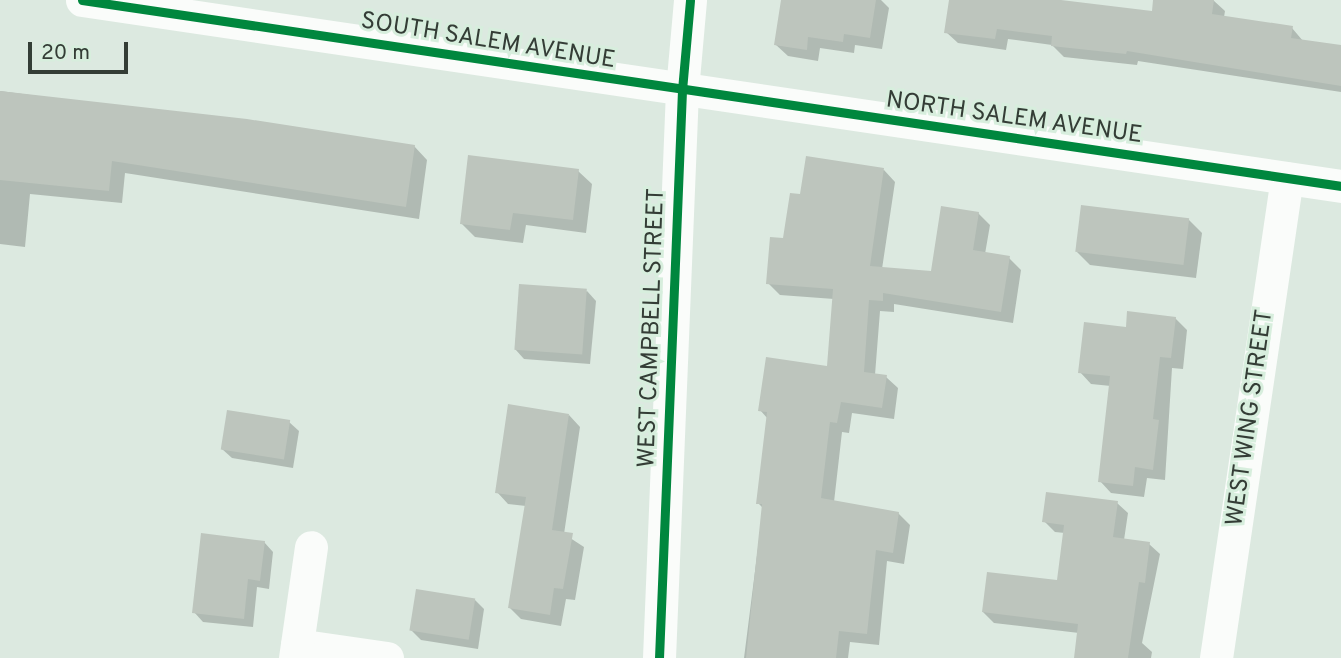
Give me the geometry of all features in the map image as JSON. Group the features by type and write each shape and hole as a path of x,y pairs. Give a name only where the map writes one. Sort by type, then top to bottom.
{"street":[{"name":"SOUTH SALEM AVENUE","path":"82,0 682,90"},
{"name":"WEST CAMPBELL STREET","path":"659,658 682,90 690,0"},
{"name":"NORTH SALEM AVENUE","path":"682,90 1341,186"},
{"name":"WEST WING STREET","path":"1216,658 1287,178"},
{"path":"311,547 296,652 387,658"}],"building":[{"path":"781,0 876,0 870,38 844,34 843,42 808,37 807,50 774,45"},
{"path":"949,0 1061,0 1152,11 1153,0 1214,0 1212,14 1293,26 1291,38 1341,45 1341,86 1127,51 1126,54 1051,46 1052,36 997,29 995,39 944,33"},
{"path":"0,91 247,119 415,145 406,207 112,161 109,191 0,180"},
{"path":"468,155 579,169 573,220 513,213 510,230 460,224"},
{"path":"806,156 884,168 870,266 931,271 941,206 979,212 973,250 1010,256 1001,312 883,293 883,301 869,300 864,372 887,375 882,408 841,402 837,423 830,422 821,498 899,512 893,553 876,550 867,634 839,631 836,658 746,658 762,504 756,504 767,412 758,411 766,357 827,366 833,289 766,284 770,237 783,238 790,193 800,194"},
{"path":"1081,205 1189,218 1183,265 1075,252"},
{"path":"519,284 587,289 582,355 514,350"},
{"path":"1127,311 1176,317 1171,358 1160,357 1153,419 1159,420 1153,470 1135,467 1133,486 1098,482 1110,376 1078,373 1084,322 1126,327"},
{"path":"508,404 569,414 552,530 573,533 563,589 554,588 550,615 508,608 526,497 495,493"},
{"path":"227,410 290,420 284,460 221,450"},
{"path":"1046,492 1118,501 1113,537 1150,542 1145,583 1139,582 1128,658 1074,658 1078,624 982,612 987,572 1057,580 1064,525 1042,522"},
{"path":"201,533 265,541 260,581 248,579 244,619 192,613"},
{"path":"416,589 475,598 469,640 409,630"}],"cycle path":[{"path":"82,0 1341,186"},
{"path":"659,658 682,90 690,0"}]}
